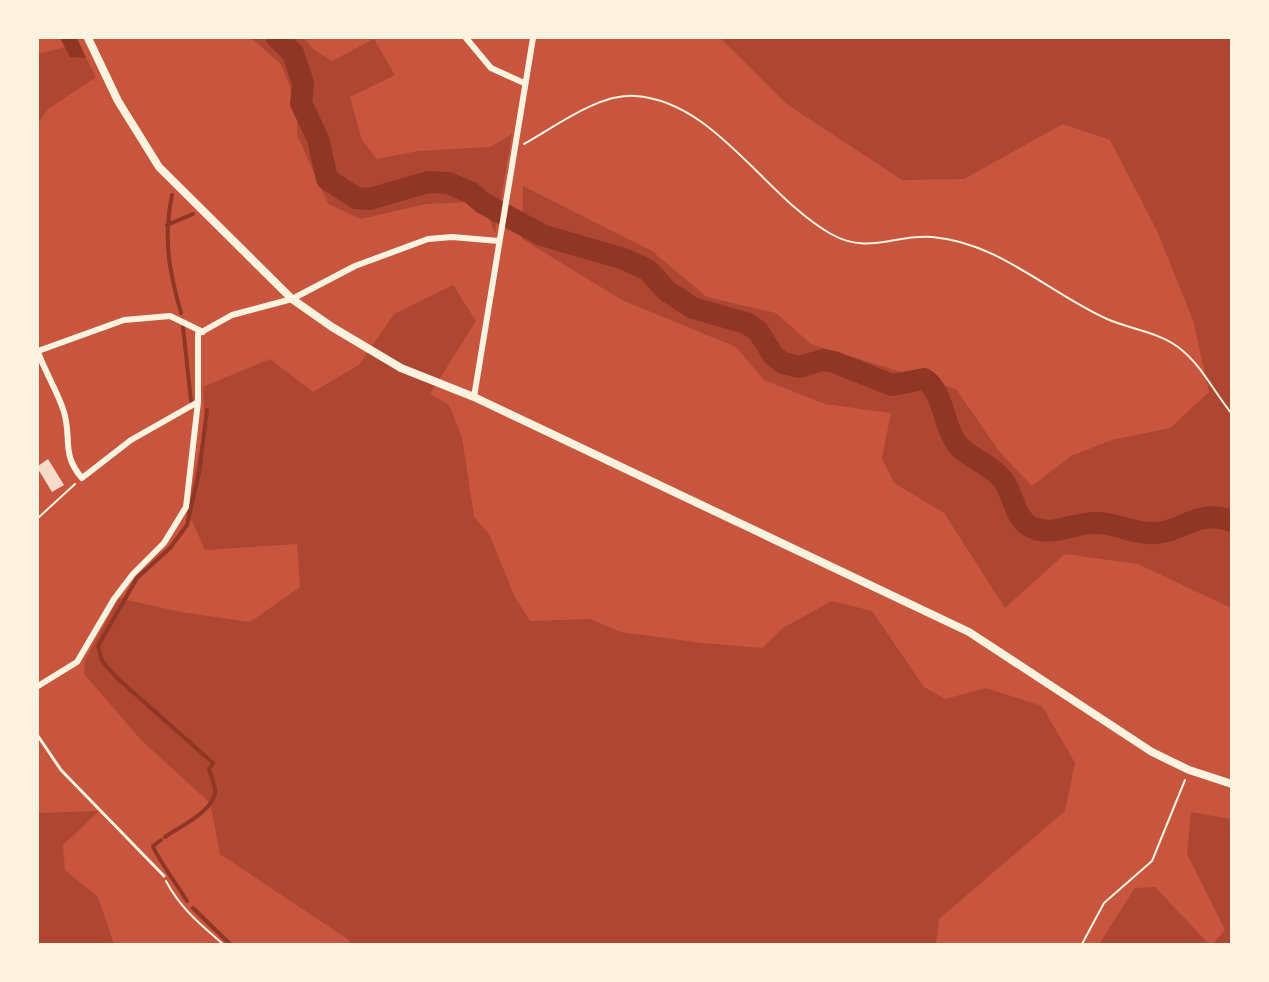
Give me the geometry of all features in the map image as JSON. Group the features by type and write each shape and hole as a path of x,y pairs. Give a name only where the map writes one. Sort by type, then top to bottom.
{"main road":[{"path":"88,38 118,101 159,167 292,299 332,327 401,368 474,396 969,632 1152,752 1189,770 1232,784"}],"street":[{"path":"466,38 491,68 524,83"},
{"path":"474,396 533,38"},
{"path":"38,686 77,662 114,599 133,574 164,543 186,507 198,402 196,350 198,334 232,315 292,299 355,266 428,239 500,237"},
{"path":"198,402 192,408 131,440 82,478 69,459 64,412 38,352 124,320 170,316 203,332"}],"lane":[{"path":"38,736 61,770 164,876"}],"path":[{"path":"515,149 606,99 634,96 661,101 693,117 747,158 782,198 807,219 833,236 858,245 932,237 987,250 1107,319 1176,345 1192,358 1232,414"},
{"path":"38,518 82,478"},
{"path":"1082,945 1104,903 1152,861 1189,770"},
{"path":"164,876 175,898 223,945"}],"shaded area":[{"path":"60,38 77,38 86,58 70,57"},
{"path":"251,38 304,38 314,50 332,61 374,39 395,75 350,97 362,140 377,159 418,151 490,147 512,134 495,233 486,210 477,202 426,204 361,219 328,204 297,135 297,105 281,64"},
{"path":"720,38 1231,38 1231,608 1138,564 1065,554 1005,608 944,513 894,483 882,458 891,413 825,404 764,380 736,347 622,300 522,239 523,186 652,251 707,297 776,313 811,344 956,389 999,451 1032,486 1071,456 1112,440 1170,428 1209,392 1193,320 1157,231 1110,140 1063,124 964,179 902,180 788,105"},
{"path":"65,47 70,57 86,58 96,77 48,109 38,123 38,54"},
{"path":"453,285 476,321 430,394 449,405 462,437 474,517 489,534 514,595 530,621 590,619 621,632 762,648 783,628 832,601 872,611 924,687 945,699 986,688 1042,706 1075,763 1065,811 939,919 936,944 349,944 349,940 220,854 210,803 142,741 84,674 85,660 119,598 181,612 250,622 300,587 297,544 205,550 192,521 186,519 205,423 203,387 270,359 313,392 359,365 394,314"},
{"path":"99,811 63,845 65,870 98,897 114,944 38,944 38,813"},
{"path":"1191,812 1231,819 1231,944 1213,944 1225,930 1187,854"},
{"path":"1155,887 1209,944 1099,944 1135,888"}],"building":[{"path":"48,459 64,485 52,492 38,469 38,466"}],"waterway":[{"path":"277,38 293,53 303,83 301,103 318,139 327,179 356,198 370,199 428,182 448,183 470,192 483,203 542,235 624,259 648,270 667,291 693,308 746,323 758,331 773,355 783,363 799,367 823,360 834,362 892,385 924,379 936,392 952,437 957,444 998,474 1007,486 1021,518 1025,523 1039,530 1056,530 1099,523 1157,533 1210,517 1232,521"},
{"path":"172,195 168,226 169,254 173,283 181,313"},
{"path":"167,225 193,214"},
{"path":"183,327 191,401"},
{"path":"165,837 202,813 213,800 215,790 209,769 213,763 117,678 102,661 98,646 137,578 170,548 187,525 199,473 207,410"},
{"path":"161,840 153,846 187,901"},
{"path":"193,908 230,944"}]}
